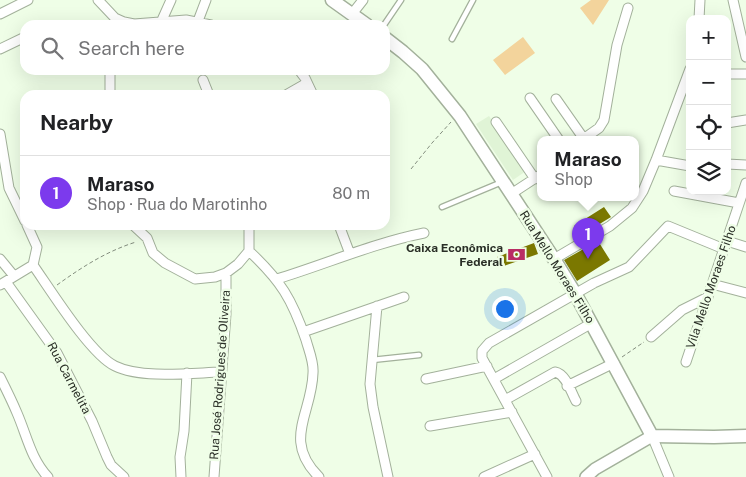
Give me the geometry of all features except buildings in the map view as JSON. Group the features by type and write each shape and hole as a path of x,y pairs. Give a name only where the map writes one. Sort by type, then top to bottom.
{"main road":[{"path":"332,0 360,20"},
{"name":"Rua Mello Moraes Filho","path":"390,42 422,69 460,116 576,295 652,436"},
{"path":"652,436 746,436"}],"street":[{"path":"0,14 28,0"},
{"path":"98,0 114,20"},
{"path":"162,20 171,0"},
{"path":"198,20 206,0"},
{"path":"352,14 363,0"},
{"path":"699,15 700,0"},
{"path":"733,0 746,57"},
{"path":"588,136 599,128 604,120 617,45 628,8"},
{"path":"0,49 20,39"},
{"path":"731,74 746,74"},
{"path":"110,75 110,90"},
{"path":"303,75 310,90"},
{"path":"203,80 206,90"},
{"path":"639,198 656,160 686,80"},
{"path":"296,90 307,84"},
{"path":"530,98 556,136"},
{"path":"556,99 580,136"},
{"path":"731,122 746,120"},
{"path":"496,122 537,176"},
{"path":"0,134 8,188 20,212"},
{"path":"656,160 686,165"},
{"path":"731,164 746,165"},
{"path":"511,194 537,178"},
{"name":"Vila Mello Moraes Filho","path":"686,362 746,183"},
{"path":"0,193 8,188"},
{"path":"674,191 739,203"},
{"path":"554,260 625,215 637,201"},
{"path":"547,477 482,358 482,350 489,343 629,266 668,226 725,245 746,247"},
{"path":"30,230 38,247 34,265 91,345 105,359 115,366 135,372 155,374 221,372"},
{"path":"138,230 147,238 153,253 164,263 194,279 226,273 233,269 249,251 249,230"},
{"path":"341,230 350,254"},
{"path":"277,279 396,238 424,233"},
{"path":"249,251 277,279 292,302 303,332 314,374 300,441 305,462 319,477"},
{"path":"0,259 14,276"},
{"path":"3,284 34,265"},
{"name":"Rua José Rodrigues de Oliveira","path":"214,477 226,314 226,273"},
{"name":"Rua Carmelita","path":"3,284 50,342 84,405 111,466 124,477"},
{"path":"712,284 746,293"},
{"path":"303,332 404,297"},
{"path":"651,337 682,310 708,297"},
{"path":"376,306 370,384 372,407 388,477"},
{"path":"494,379 592,323"},
{"path":"567,386 614,363"},
{"path":"426,379 487,366"},
{"path":"506,400 558,372 563,376 576,401"},
{"path":"181,477 180,457 184,431 187,373"},
{"path":"0,377 10,396 36,463 48,477"},
{"path":"0,401 10,396"},
{"path":"430,426 512,412"},
{"path":"586,477 597,473 652,436 669,477"},
{"path":"484,477 535,454"}],"lane":[{"path":"387,20 401,0"},
{"path":"452,39 473,0"},
{"path":"442,207 503,182"},
{"path":"372,360 419,355"}],"path":[{"path":"411,169 450,123 460,116"},
{"path":"50,290 95,259 118,247 147,238"},
{"path":"614,363 651,337"}],"shaded area":[{"path":"591,0 609,0 593,25 580,8"},
{"path":"523,37 535,53 505,75 493,60"},
{"path":"489,116 526,171 513,180 476,124"}],"place":[{"name":"Caixa Econômica Federal","path":"517,255"},
{"name":"Maraso","path":"588,259"}]}
